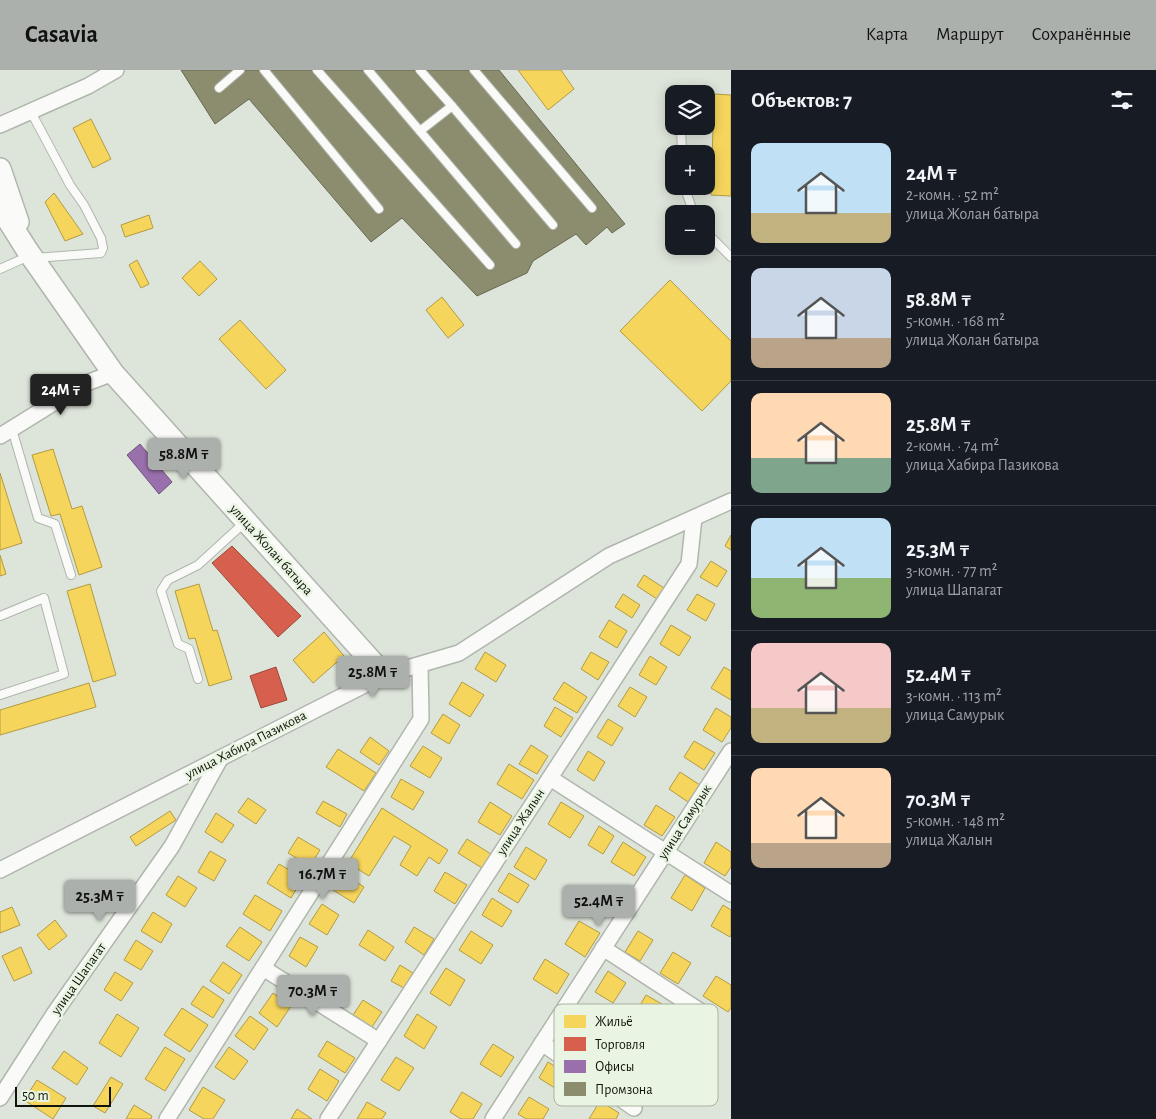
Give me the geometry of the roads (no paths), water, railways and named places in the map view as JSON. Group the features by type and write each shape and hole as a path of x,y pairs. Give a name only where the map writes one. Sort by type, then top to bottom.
{"street":[{"path":"0,125 88,86 113,71"},
{"path":"0,169 31,255"},
{"name":"улица Жолан батыра","path":"0,207 113,373 384,675"},
{"path":"6,433 84,384 113,373"},
{"name":"улица Хабира Пазикова","path":"0,870 384,675 459,653 609,556 731,501"},
{"name":"улица Жалын","path":"328,1119 689,564 694,518"},
{"path":"167,1119 421,719 420,665"},
{"name":"улица Самурык","path":"567,1004 731,751"},
{"name":"улица Шапагат","path":"0,1098 54,1014 172,846 220,759"},
{"path":"550,778 731,894"},
{"path":"603,948 689,1004"},
{"path":"262,968 379,1041"},
{"name":"улица Самурык","path":"493,1119 554,1024"},
{"path":"542,1043 554,1051"}],"lane":[{"path":"219,88 240,70"},
{"path":"264,70 379,210"},
{"path":"317,70 490,265"},
{"path":"368,70 516,244"},
{"path":"420,70 553,225"},
{"path":"474,70 592,208"},
{"path":"420,131 452,106"},
{"path":"0,269 31,255 101,253 103,248 97,229 70,185 31,112"},
{"path":"715,241 731,257"},
{"path":"6,433 38,518 54,524 71,575"},
{"path":"198,679 189,649 178,644 160,591 168,580 198,565 246,521"},
{"path":"0,616 44,598 64,674 0,695"}]}
